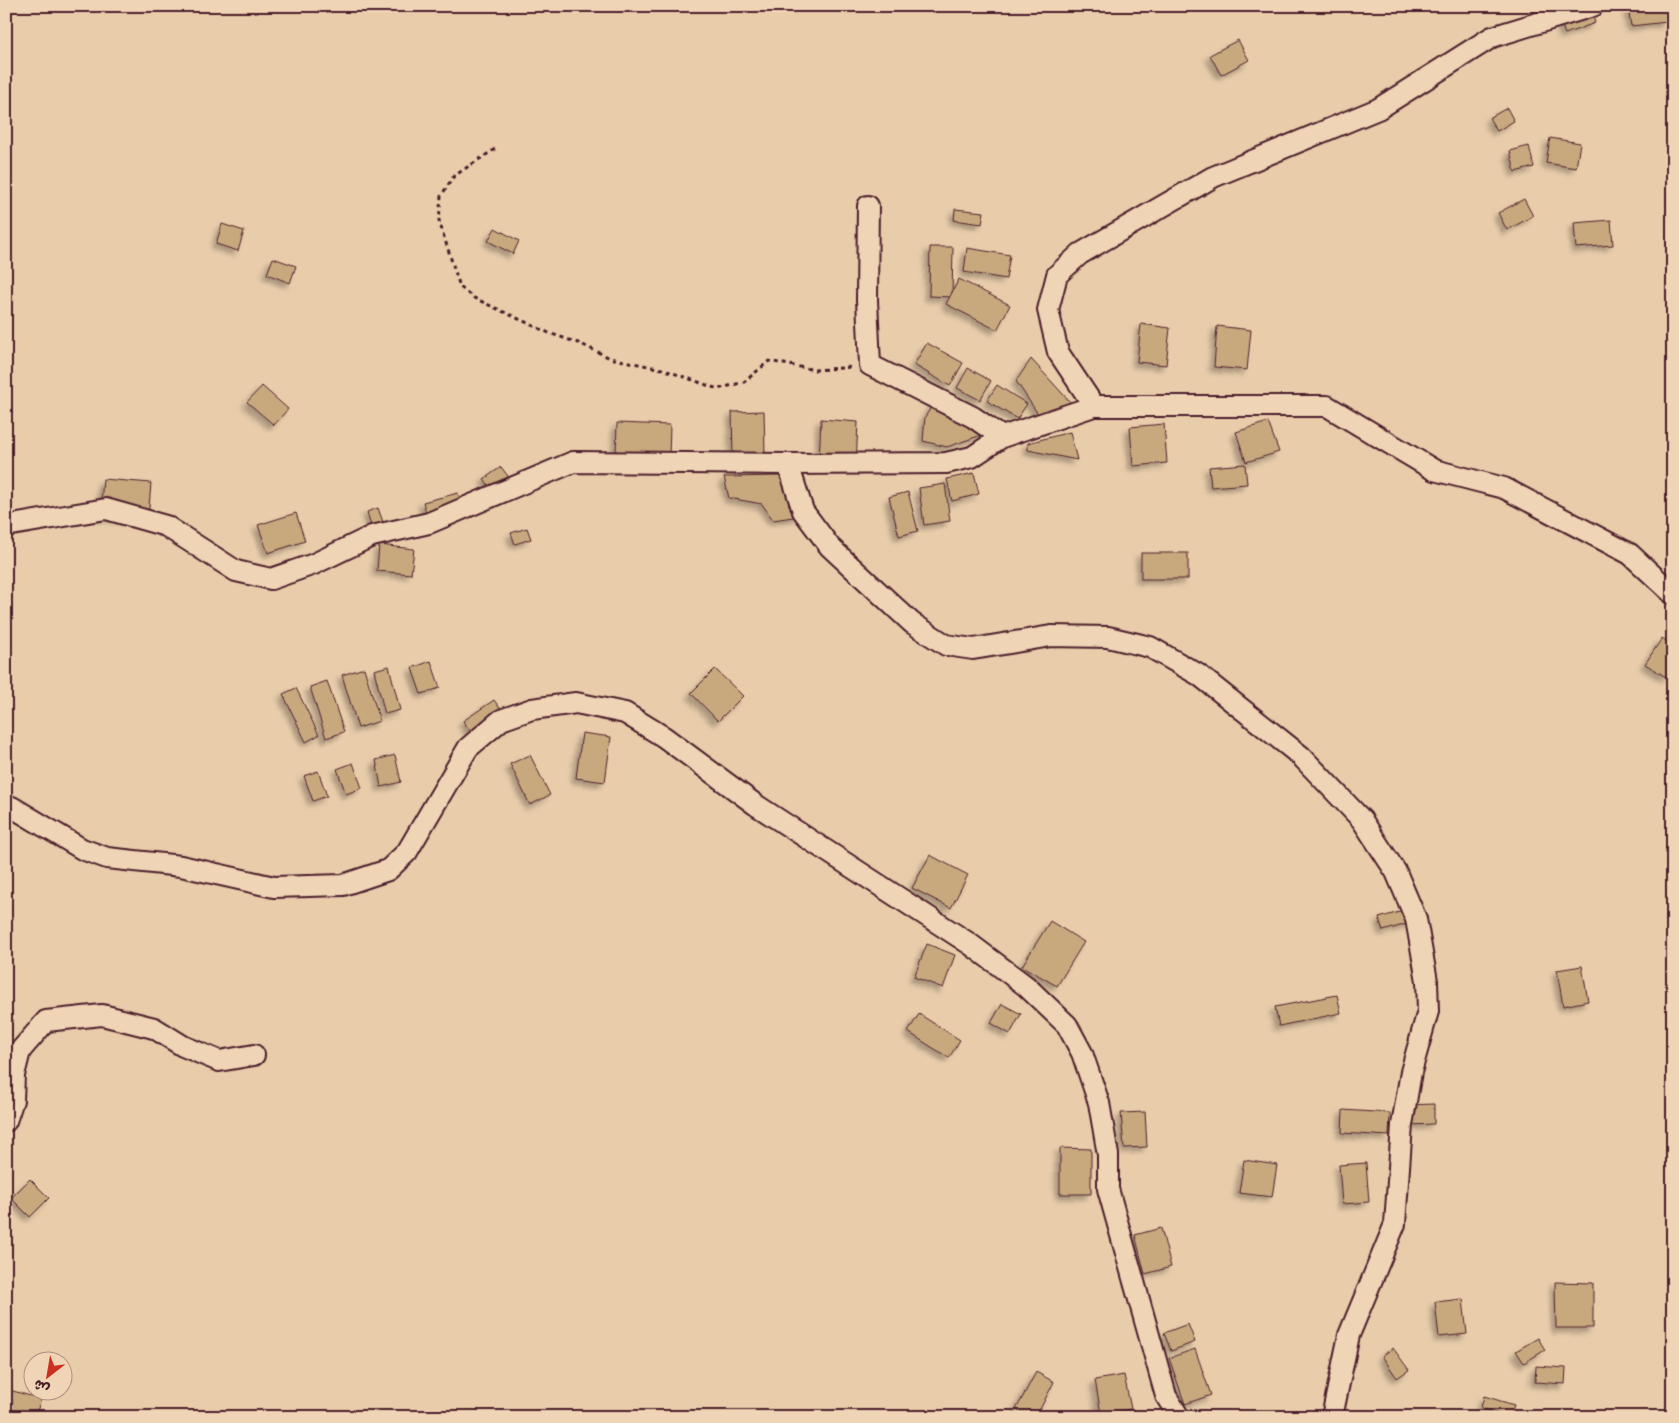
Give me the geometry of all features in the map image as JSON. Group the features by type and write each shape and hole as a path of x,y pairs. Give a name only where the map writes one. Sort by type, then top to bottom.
{"street":[{"path":"1094,406 1058,352 1048,310 1057,275 1080,254 1213,177 1378,109 1492,37 1593,6"},
{"path":"868,206 867,300 870,365 972,417 1002,437"},
{"path":"6,526 106,509 166,526 236,571 272,579 314,564 372,536 429,524 573,462 946,463 972,457 1002,437 1094,406 1327,406 1434,470 1504,488 1630,554 1673,594"},
{"path":"788,464 803,511 830,547 912,623 946,645 973,649 1051,636 1108,637 1150,647 1199,675 1301,756 1362,820 1396,872 1416,919 1427,980 1428,1010 1411,1072 1402,1126 1395,1224 1348,1335 1332,1417"},
{"path":"6,806 12,807 82,850 107,858 181,866 274,887 342,884 388,870 407,852 468,748 502,720 532,709 576,703 625,713 664,737 756,805 970,944 1026,986 1067,1025 1082,1053 1099,1103 1108,1155 1108,1189 1166,1396 1179,1417"},
{"path":"6,1121 13,1100 14,1076 20,1051 46,1021 102,1014 154,1028 183,1046 219,1061 254,1054"}],"path":[{"path":"494,149 454,176 441,196 440,221 460,287 474,298 549,333 581,344 610,358 662,370 718,389 744,382 769,361 814,370 870,365"}],"building":[{"path":"1628,6 1665,6 1667,22 1631,26"},
{"path":"1591,10 1595,23 1565,34 1560,20"},
{"path":"1238,40 1249,60 1221,75 1210,55"},
{"path":"1507,108 1514,121 1497,131 1489,118"},
{"path":"1550,138 1580,143 1576,168 1546,163"},
{"path":"1529,146 1534,167 1515,172 1510,151"},
{"path":"1524,199 1533,216 1507,230 1498,213"},
{"path":"955,209 984,212 982,224 954,220"},
{"path":"1611,220 1613,245 1576,248 1574,223"},
{"path":"222,224 244,231 238,251 216,244"},
{"path":"495,228 519,241 513,254 488,241"},
{"path":"930,247 953,247 952,297 929,296"},
{"path":"967,248 1010,255 1006,279 964,272"},
{"path":"273,258 296,266 290,283 267,274"},
{"path":"959,279 1010,305 997,330 946,304"},
{"path":"1141,324 1170,328 1166,365 1137,362"},
{"path":"1217,326 1251,330 1247,370 1214,367"},
{"path":"927,343 963,363 950,386 914,365"},
{"path":"1031,359 1072,404 1044,423 1016,381"},
{"path":"968,368 991,381 980,400 957,388"},
{"path":"997,385 1027,404 1017,419 987,401"},
{"path":"262,386 288,409 274,425 247,402"},
{"path":"936,399 993,431 947,447 923,441 925,417"},
{"path":"764,411 765,454 733,455 732,412"},
{"path":"821,419 858,422 856,465 819,462"},
{"path":"1268,422 1279,452 1246,462 1236,432"},
{"path":"617,423 670,425 669,457 616,455"},
{"path":"1164,424 1167,463 1133,466 1130,427"},
{"path":"1070,432 1077,460 1028,450 1028,443"},
{"path":"1245,464 1247,484 1211,487 1209,467"},
{"path":"501,467 514,484 496,496 484,479"},
{"path":"974,473 979,494 952,501 947,479"},
{"path":"781,476 800,516 773,520 762,504 729,498 724,477"},
{"path":"103,479 151,483 148,520 100,516"},
{"path":"945,484 950,521 924,525 919,488"},
{"path":"908,492 918,531 899,536 889,497"},
{"path":"458,493 464,514 429,523 423,502"},
{"path":"378,508 383,522 371,526 367,512"},
{"path":"296,513 305,541 268,553 258,525"},
{"path":"527,528 531,539 515,544 511,533"},
{"path":"379,545 414,549 411,574 377,571"},
{"path":"1141,553 1188,553 1188,579 1141,579"},
{"path":"1662,638 1673,645 1673,667 1666,677 1645,664"},
{"path":"431,661 440,688 421,694 412,668"},
{"path":"389,666 400,710 385,714 374,670"},
{"path":"364,668 380,721 358,728 342,675"},
{"path":"715,669 743,696 718,721 691,693"},
{"path":"327,681 344,732 326,738 310,687"},
{"path":"296,688 319,735 306,742 283,694"},
{"path":"494,700 511,724 480,745 463,721"},
{"path":"582,733 611,737 605,782 576,778"},
{"path":"395,755 401,782 381,787 376,760"},
{"path":"530,755 550,795 530,805 510,764"},
{"path":"353,763 362,788 346,794 337,769"},
{"path":"318,771 327,796 313,801 304,776"},
{"path":"930,855 968,875 951,908 912,888"},
{"path":"1406,910 1410,923 1383,931 1379,918"},
{"path":"1050,921 1084,942 1057,986 1022,966"},
{"path":"927,944 955,955 943,988 914,977"},
{"path":"1582,966 1588,1001 1563,1006 1557,970"},
{"path":"1337,995 1341,1013 1279,1026 1275,1007"},
{"path":"1002,1004 1021,1014 1010,1034 991,1023"},
{"path":"919,1014 960,1040 949,1058 908,1032"},
{"path":"1434,1104 1434,1124 1409,1125 1408,1105"},
{"path":"1343,1110 1390,1113 1389,1136 1342,1133"},
{"path":"1145,1112 1147,1147 1124,1148 1121,1113"},
{"path":"1060,1148 1091,1149 1091,1194 1060,1194"},
{"path":"1244,1160 1277,1165 1272,1197 1239,1193"},
{"path":"1366,1163 1369,1202 1342,1204 1339,1165"},
{"path":"30,1179 49,1198 30,1217 11,1198"},
{"path":"1161,1228 1171,1267 1145,1274 1135,1235"},
{"path":"1555,1282 1593,1283 1593,1328 1556,1328"},
{"path":"1463,1299 1467,1334 1439,1337 1435,1302"},
{"path":"1188,1324 1195,1342 1171,1351 1164,1333"},
{"path":"1538,1338 1545,1350 1524,1363 1516,1351"},
{"path":"1393,1348 1409,1370 1397,1378 1382,1356"},
{"path":"1195,1349 1211,1395 1185,1404 1169,1358"},
{"path":"1536,1366 1566,1368 1565,1384 1535,1382"},
{"path":"1036,1372 1054,1382 1036,1417 1012,1417"},
{"path":"1124,1375 1131,1409 1101,1414 1095,1380"},
{"path":"6,1389 22,1394 22,1400 41,1400 35,1417 6,1417"},
{"path":"1484,1396 1514,1405 1510,1417 1481,1408"},
{"path":"1531,1410 1539,1417 1526,1417"},
{"path":"1146,1411 1150,1417 1136,1417"}]}
